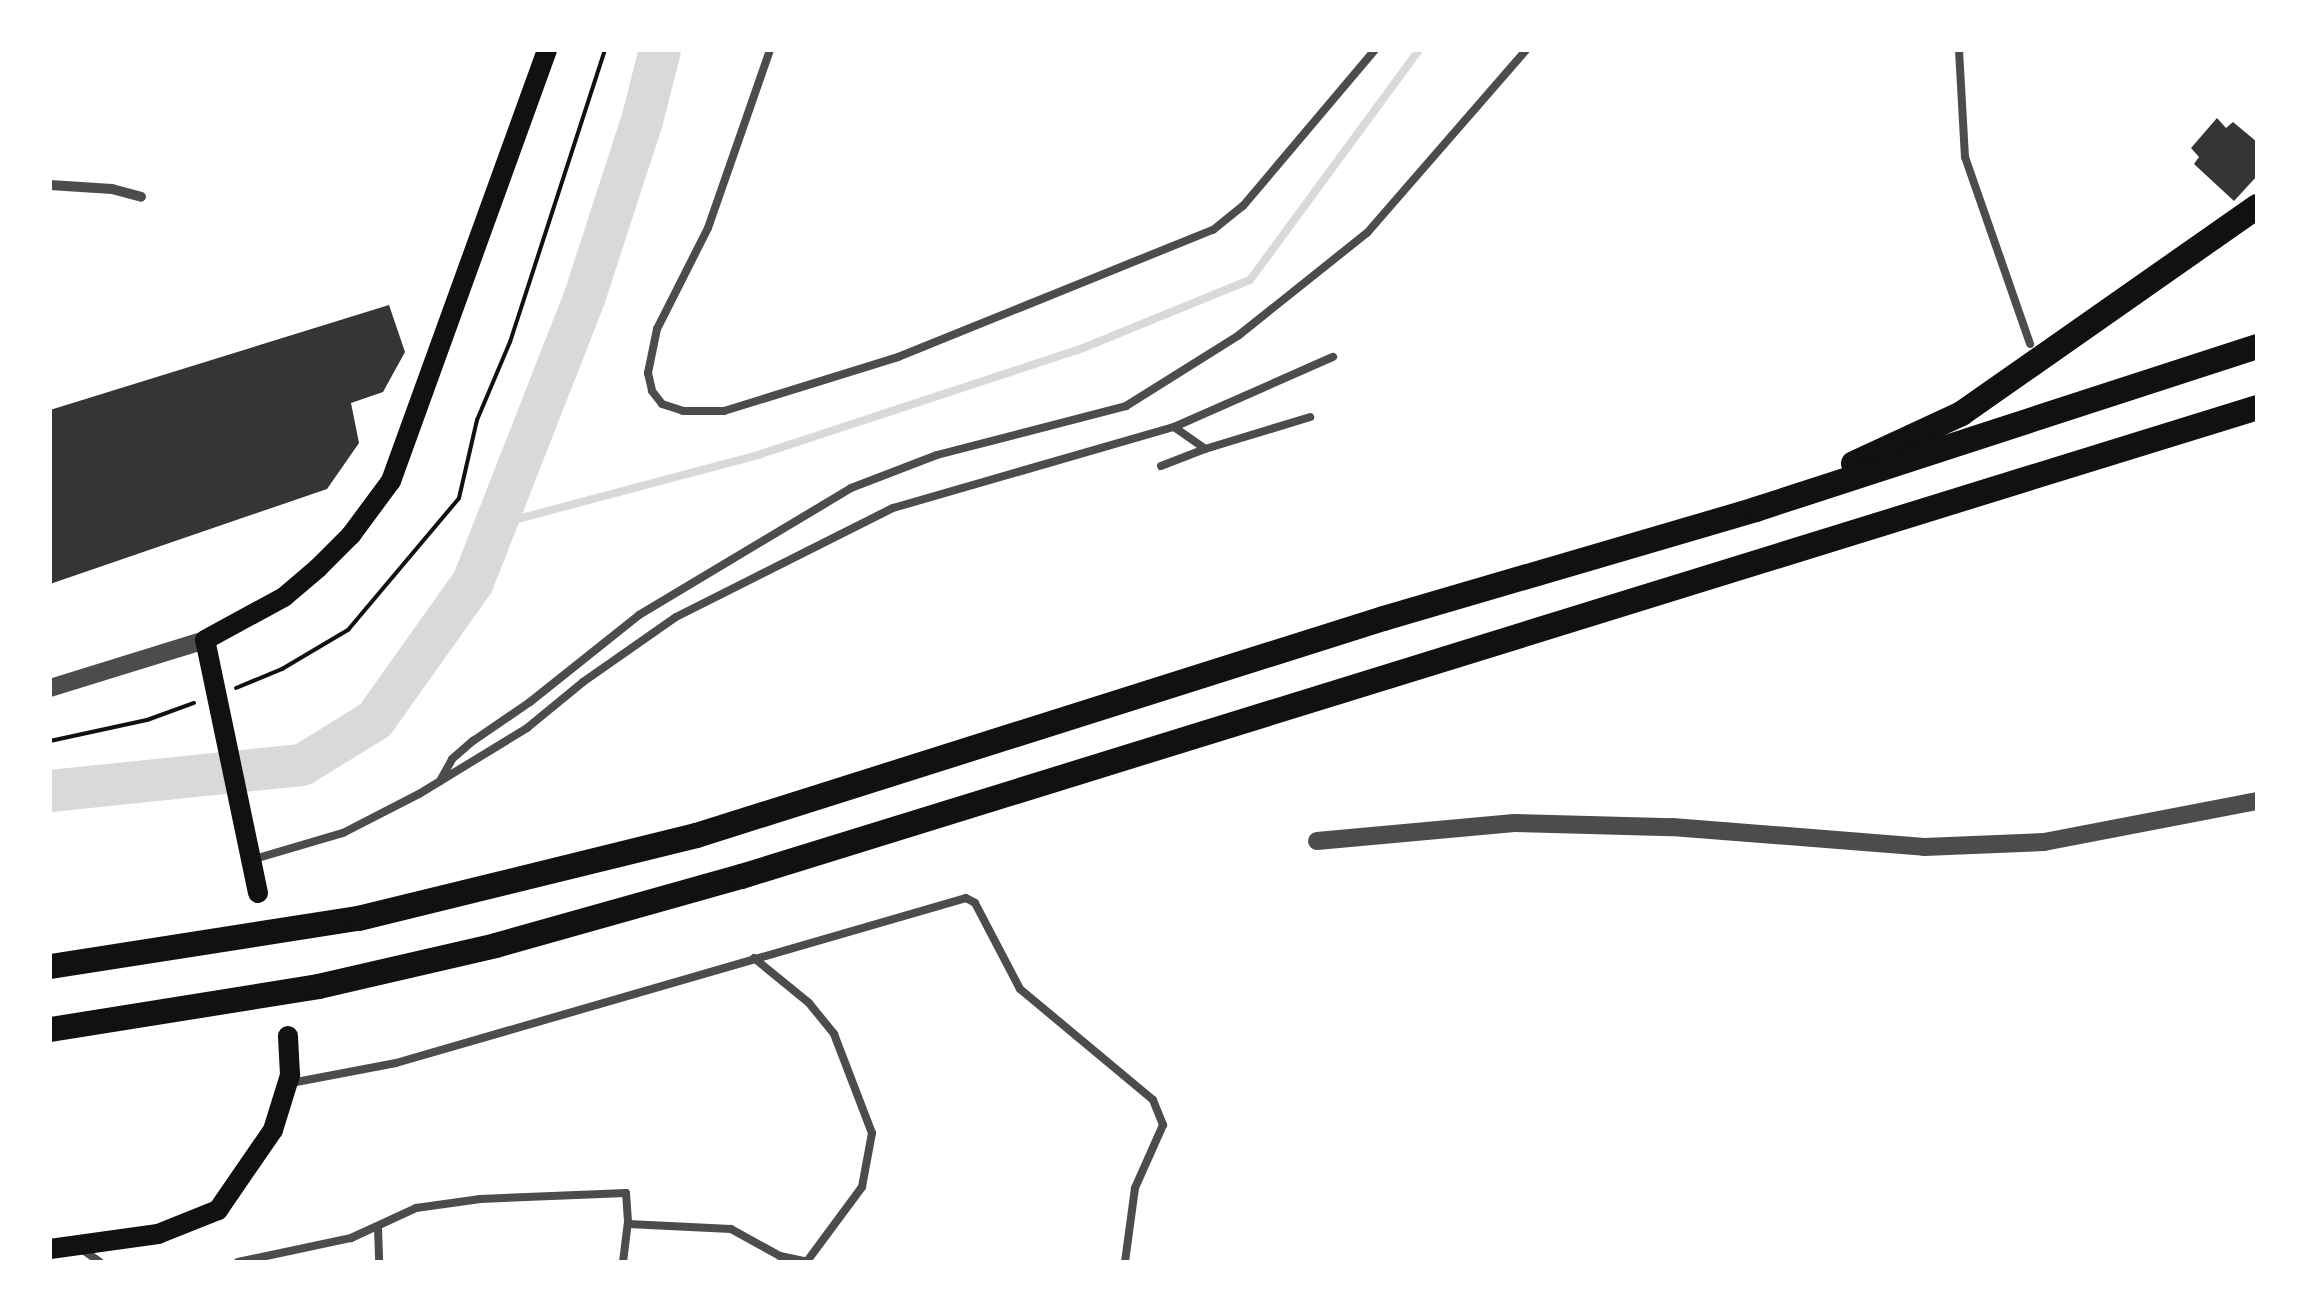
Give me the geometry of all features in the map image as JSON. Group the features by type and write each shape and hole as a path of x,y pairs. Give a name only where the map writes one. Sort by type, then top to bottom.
{"highway":[{"path":"1755,509 1961,413 2257,206"},
{"path":"50,966 358,918 696,835 1401,613 1755,509 2257,346"},
{"path":"50,1030 318,986 495,946 741,876 2257,407"}],"main road":[{"path":"258,894 205,640 284,597 351,536 391,482 547,50"},
{"path":"50,1248 158,1234 218,1210 272,1130 287,1083 288,1036"}],"street":[{"path":"50,185 112,189 141,197"},
{"path":"50,688 205,640"},
{"path":"1317,842 1514,824 1672,827 1924,847 2024,843 2257,801"}],"lane":[{"path":"770,50 708,228 657,330 648,373 652,391 662,404 683,411 724,412 898,357 1213,230 1243,206 1375,50"},
{"path":"440,781 452,759 473,740 530,702 639,615 851,488 937,455 1126,406 1239,335 1367,232 1526,50"},
{"path":"1959,50 1965,157 2030,344"},
{"path":"251,860 343,833 440,781 527,728 582,682 676,618 892,508 1174,427 1334,357"},
{"path":"1161,466 1206,448 1310,417"},
{"path":"1174,427 1206,448"},
{"path":"287,1083 396,1063 948,900 966,898 975,903 1020,989 1153,1100 1163,1125 1135,1188 1124,1262"},
{"path":"628,1224 731,1229 780,1256 808,1261 862,1187 872,1133 834,1034 809,1004 754,958"},
{"path":"238,1262 351,1238 416,1208 581,1193 626,1193 628,1224 623,1262"},
{"path":"378,1228 380,1262"},
{"path":"76,1245 100,1262"}],"building":[{"path":"2217,118 2226,128 2233,122 2257,142 2257,176 2234,201 2194,164 2199,157 2191,148"},
{"path":"389,305 405,352 383,392 351,403 359,443 327,489 50,584 50,410"}],"waterway":[{"path":"50,791 302,765 375,720 473,582 585,296 642,121 660,50"},
{"path":"495,525 761,454 1083,348 1250,280 1419,50"}]}
